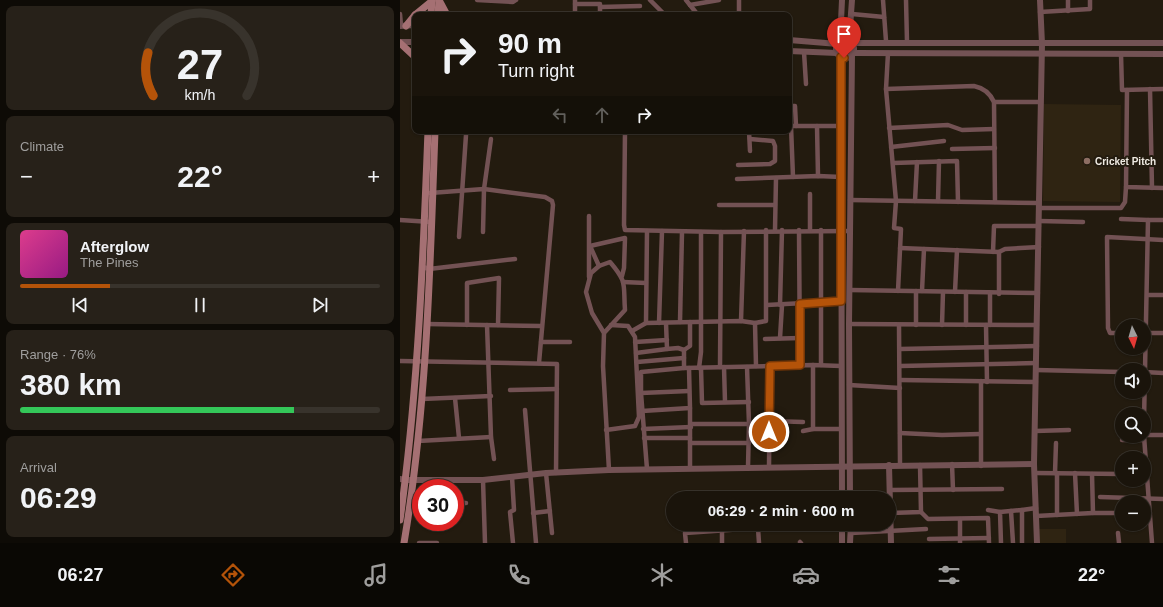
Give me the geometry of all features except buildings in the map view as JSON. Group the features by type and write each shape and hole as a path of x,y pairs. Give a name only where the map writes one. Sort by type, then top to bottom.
{"main road":[{"path":"432,12 436,0"},
{"path":"436,0 438,12"},
{"path":"436,0 445,12"},
{"path":"419,12 436,0"},
{"path":"403,26 412,18"},
{"path":"400,43 412,54"},
{"path":"400,520 403,479 417,363 426,268 429,193 428,134"},
{"path":"429,193 435,134"},
{"path":"414,479 425,363 427,324 426,268"},
{"path":"404,543 412,495"}],"street":[{"path":"477,0 513,2 516,0"},
{"path":"650,0 662,12"},
{"path":"686,0 696,12"},
{"path":"690,5 719,0"},
{"path":"739,0 740,12"},
{"path":"842,0 839,43 842,126 842,491"},
{"path":"850,491 850,200 854,48 850,42 852,0"},
{"path":"883,0 886,41"},
{"path":"906,0 907,42"},
{"path":"1037,543 1034,464 1042,54 1040,0"},
{"path":"1068,0 1068,11"},
{"path":"1040,12 1090,9 1090,0"},
{"path":"575,2 600,4 600,12"},
{"path":"600,7 640,6"},
{"path":"400,14 403,26"},
{"path":"852,14 884,17"},
{"path":"792,40 839,43 886,41 1042,44 1163,43"},
{"path":"400,43 412,42"},
{"path":"792,51 839,55 847,58 853,54 888,53 1163,54"},
{"path":"804,52 806,84"},
{"path":"888,53 886,89 896,201 894,228 901,229 898,291"},
{"path":"1121,54 1122,90 1163,89"},
{"path":"886,89 974,86 981,88 991,95 994,102 995,202"},
{"path":"1150,89 1152,188"},
{"path":"850,200 995,202 1121,208 1125,202 1126,187 1128,90"},
{"path":"793,177 792,126 796,100"},
{"path":"994,102 1041,102"},
{"path":"889,128 948,125 962,130 994,129"},
{"path":"792,126 842,126"},
{"path":"816,126 818,176"},
{"path":"625,134 625,230 682,232 766,230 850,231"},
{"path":"749,134 750,151"},
{"path":"459,237 466,135"},
{"path":"483,232 484,189 491,139"},
{"path":"738,164 770,164 775,161 775,144 773,141 750,139"},
{"path":"891,147 944,141"},
{"path":"952,149 995,148"},
{"path":"938,202 939,161"},
{"path":"892,163 957,161 958,202"},
{"path":"915,201 917,162"},
{"path":"737,180 818,176 842,177"},
{"path":"775,230 776,178"},
{"path":"1126,187 1163,188"},
{"path":"429,193 484,189 545,197 552,201 553,205 540,342 540,363"},
{"path":"810,194 810,230"},
{"path":"719,205 775,205"},
{"path":"589,216 589,278"},
{"path":"400,220 428,222"},
{"path":"1121,220 1163,220"},
{"path":"1146,319 1148,295 1148,220"},
{"path":"993,252 994,226 1083,222"},
{"path":"632,331 646,323 741,321 755,323 766,321 766,230"},
{"path":"780,338 782,230"},
{"path":"800,230 800,365"},
{"path":"821,230 821,365"},
{"path":"590,246 625,238 632,231"},
{"path":"646,323 647,231"},
{"path":"659,323 662,231"},
{"path":"741,321 744,231"},
{"path":"680,322 682,232"},
{"path":"701,232 700,368 702,403 749,402"},
{"path":"721,232 719,321 725,402"},
{"path":"1115,333 1110,333 1108,328 1107,237 1163,240"},
{"path":"609,470 602,336 624,310 622,276 624,268 625,238"},
{"path":"590,246 600,266"},
{"path":"900,248 999,252 1005,249 1038,247"},
{"path":"922,291 924,249"},
{"path":"955,292 957,250"},
{"path":"999,252 999,294"},
{"path":"426,268 515,259"},
{"path":"604,333 588,303 586,292 589,278 591,273 600,266 610,262 622,276"},
{"path":"467,325 467,283 499,278 498,325"},
{"path":"623,282 646,283"},
{"path":"850,290 999,294 1038,293"},
{"path":"916,291 916,325"},
{"path":"942,325 943,292"},
{"path":"966,292 966,325"},
{"path":"987,382 987,346 990,293"},
{"path":"1148,295 1163,295"},
{"path":"767,305 841,301"},
{"path":"684,350 690,346 690,322"},
{"path":"666,323 667,349"},
{"path":"755,323 756,366"},
{"path":"427,324 542,326"},
{"path":"849,324 1037,325"},
{"path":"487,325 491,396 491,437 494,459"},
{"path":"606,430 635,426 638,423 639,417 636,353 632,331 628,326 611,325"},
{"path":"899,325 900,465"},
{"path":"1151,333 1163,333"},
{"path":"765,339 800,338"},
{"path":"635,342 666,340"},
{"path":"540,342 570,342"},
{"path":"900,349 1037,346"},
{"path":"636,353 678,348 684,350"},
{"path":"684,350 689,391 691,426 690,468"},
{"path":"636,362 684,358"},
{"path":"400,361 417,363 557,364 556,473"},
{"path":"900,366 1036,363"},
{"path":"647,469 643,429 641,372 686,368 800,365 841,366"},
{"path":"813,365 813,429"},
{"path":"769,467 770,366"},
{"path":"747,367 749,402 748,467"},
{"path":"1036,370 1115,372"},
{"path":"1151,372 1163,373"},
{"path":"900,380 1036,382"},
{"path":"980,466 981,381"},
{"path":"849,385 900,388"},
{"path":"510,390 557,389"},
{"path":"641,393 689,391"},
{"path":"422,398 491,396"},
{"path":"455,398 459,438"},
{"path":"642,411 690,408"},
{"path":"525,410 536,543"},
{"path":"769,421 803,422"},
{"path":"643,429 749,424"},
{"path":"803,431 813,429 841,429"},
{"path":"1035,431 1069,430"},
{"path":"900,433 942,435 980,434"},
{"path":"1151,436 1163,435"},
{"path":"418,441 491,437"},
{"path":"644,438 749,442"},
{"path":"1056,443 1057,515"},
{"path":"920,464 921,512 928,519 988,518 989,540 960,541 929,539"},
{"path":"464,480 482,480 546,473 609,470 841,465 952,464 980,466 1034,464"},
{"path":"952,464 953,490"},
{"path":"889,465 890,490 1002,489"},
{"path":"546,473 552,533"},
{"path":"1034,473 1115,474"},
{"path":"1076,474 1077,514"},
{"path":"1092,474 1093,513"},
{"path":"512,477 514,510 510,512 513,543"},
{"path":"482,480 485,543"},
{"path":"1100,497 1115,498"},
{"path":"1151,500 1163,499"},
{"path":"988,510 1000,512 1036,508"},
{"path":"1022,510 1022,543"},
{"path":"534,513 550,511"},
{"path":"1011,511 1013,543"},
{"path":"896,513 921,512"},
{"path":"1000,512 1001,543"},
{"path":"1036,516 1115,513"},
{"path":"960,519 960,541"},
{"path":"1151,528 1152,543"},
{"path":"896,530 926,529"},
{"path":"686,543 685,532 704,531"},
{"path":"722,531 722,543"},
{"path":"758,531 760,543"},
{"path":"842,531 842,543"},
{"path":"850,543 851,532 871,531"},
{"path":"891,531 891,543"},
{"path":"1118,533 1119,543"},
{"path":"420,543 437,543"}],"shaded area":[{"path":"1044,104 1121,105 1120,202 1043,201"},
{"path":"1036,529 1066,529 1066,543 1037,543"}],"place":[{"name":"Cricket Pitch","path":"1087,161"}],"route":[{"path":"769,432 770,366 800,365 800,304 821,301 841,301 841,57 844,58"}]}
